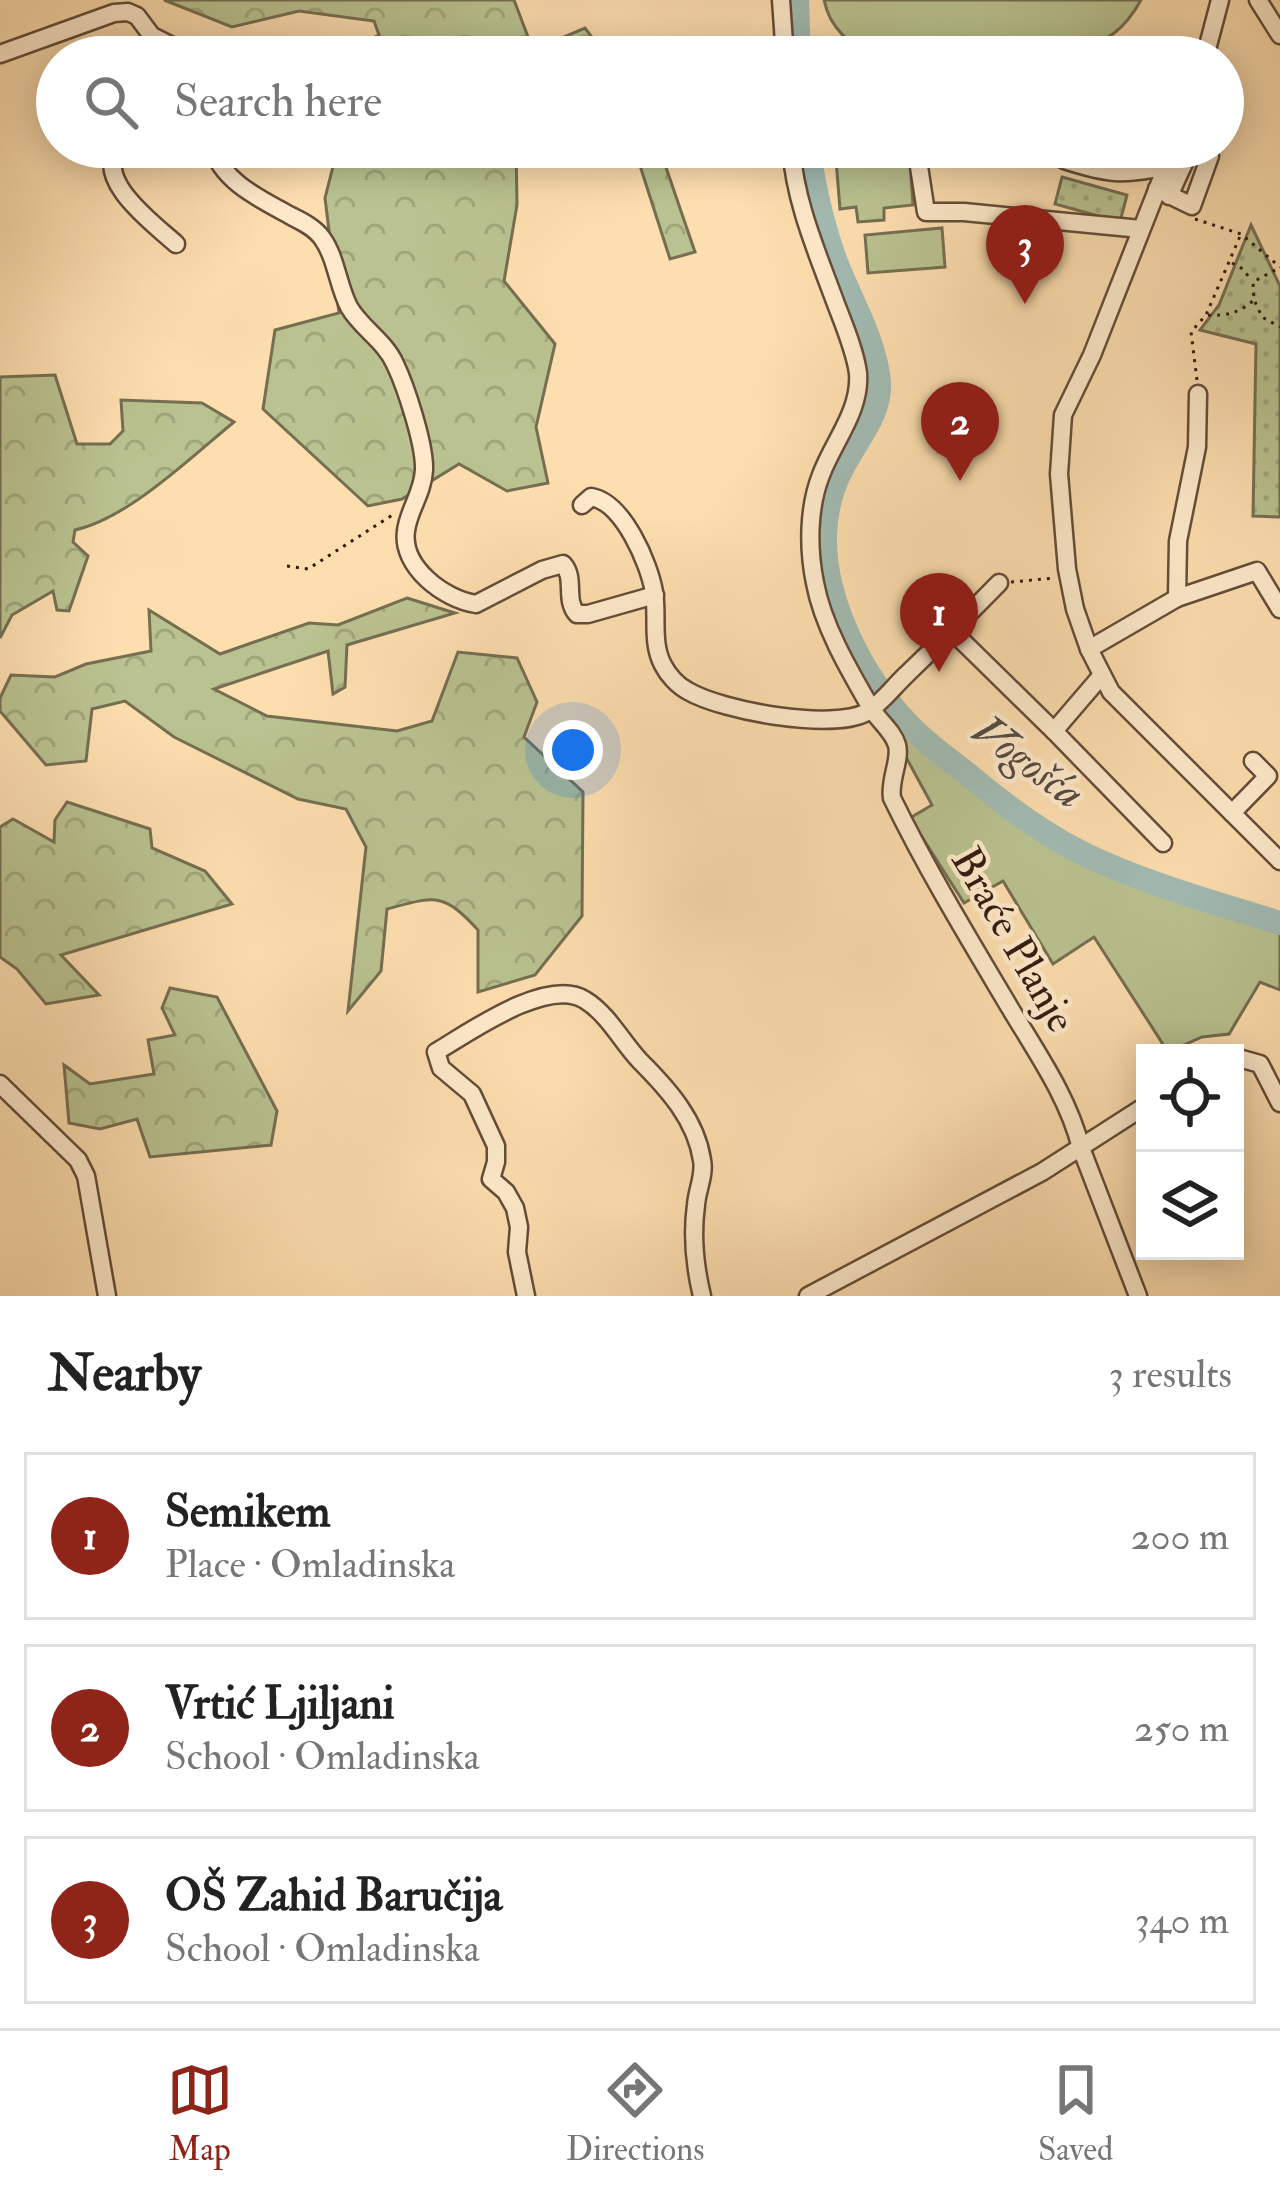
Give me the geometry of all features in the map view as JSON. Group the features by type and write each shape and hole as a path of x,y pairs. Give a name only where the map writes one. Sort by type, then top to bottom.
{"street":[{"path":"781,0 784,36"},
{"path":"1211,36 1220,0"},
{"path":"1258,0 1280,34"},
{"path":"50,36 128,12 152,36"},
{"path":"0,54 36,41"},
{"path":"111,168 132,203 176,244"},
{"path":"221,168 227,177 324,239 351,309 394,362 422,443 424,471 418,502 406,528 406,545 428,580 476,604 563,564 570,573 572,609 577,614 655,595"},
{"name":"Braće Planje","path":"792,168 803,217 858,371 857,397 815,494 812,566 822,609 898,747 891,775 892,798 1061,1094 1138,1296"},
{"path":"919,168 926,212 1141,229"},
{"path":"1089,168 1129,174 1158,168"},
{"path":"1167,168 1163,193 1141,229 1063,415 1059,474 1069,577 1089,649 1111,692 1280,862"},
{"path":"1177,598 1178,541 1197,447 1198,394"},
{"path":"582,505 591,497 602,498 617,511 642,556 655,595 657,648 678,684 751,713 842,720 875,706 999,583"},
{"path":"1089,649 1177,598 1257,571 1280,609"},
{"path":"952,631 1162,842"},
{"path":"1054,731 1102,675"},
{"path":"1232,813 1268,776 1253,761"},
{"path":"526,1296 515,1208 491,1179 496,1146 472,1094 441,1068 436,1052 508,1010 551,996 582,997 599,1011 686,1115 704,1168 695,1203 701,1296"},
{"path":"1244,1060 1280,1068"},
{"path":"1260,1064 1280,1103"},
{"path":"0,1084 70,1151 86,1176 107,1296"},
{"path":"808,1296 938,1229 1136,1112"}],"path":[{"path":"1186,215 1241,234 1280,267 1253,283"},
{"path":"1198,394 1191,332 1206,315 1241,234"},
{"path":"1230,262 1253,283 1262,317 1280,327"},
{"path":"1206,315 1227,316 1254,300"},
{"path":"286,566 308,569 418,502"},
{"path":"999,583 1069,577"}],"green space":[{"path":"164,0 514,0 528,36 377,36 374,21 299,11 232,27"},
{"path":"824,0 1141,0 1109,36 843,36"},
{"path":"585,28 591,36 566,36"},
{"path":"333,168 516,168 517,205 504,281 555,344 536,427 548,483 507,491 459,464 402,499 368,506 263,409 275,330 339,313 325,198"},
{"path":"641,168 666,168 695,252 670,259"},
{"path":"837,168 910,168 913,205 884,208 884,220 858,222 856,207 840,209"},
{"path":"1062,177 1127,195 1120,222 1055,204"},
{"path":"1251,225 1280,286 1280,517 1253,516 1256,344 1200,330 1219,305"},
{"path":"942,228 945,267 868,273 865,235"},
{"path":"55,375 77,444 110,444 123,431 121,400 202,403 234,422 138,500 75,530 73,542 88,556 69,611 57,610 53,591 12,615 0,638 0,377"},
{"path":"827,563 856,650 880,691 909,726 1002,802 1079,852 1164,887 1280,923 1280,990 1260,982 1229,1034 1163,1044 1094,937 1053,964 1003,881 964,903 910,818 932,805 872,710 812,565"},
{"path":"407,598 455,613 347,645 345,687 333,694 328,651 214,689 267,716 397,731 432,721 458,652 517,658 537,702 524,737 583,792 582,916 535,975 478,992 478,930 447,903 417,901 387,909 381,971 348,1011 366,847 346,809 298,799 174,737 125,701 92,709 86,761 46,765 0,711 0,698 11,675 55,677 86,664 151,651 149,610 220,654 309,623 338,625"},
{"path":"67,802 150,829 152,848 205,871 232,904 61,955 99,995 46,1004 17,969 0,957 0,827 13,819 54,842 55,820"},
{"path":"170,988 217,997 277,1111 271,1145 150,1157 137,1119 100,1129 69,1123 64,1065 90,1084 154,1074 148,1040 175,1035 162,1008"}],"waterway":[{"name":"Vogošća","path":"797,0 798,36"},
{"name":"Vogošća","path":"812,168 827,234 868,336 879,382 872,415 833,490 825,534 838,610 875,683 921,737 1047,834 1143,879 1280,923"}],"place":[{"name":"OŠ Zahid Baručija","path":"1025,304"},
{"name":"Vrtić Ljiljani","path":"960,481"},
{"name":"Semikem","path":"939,672"}]}
